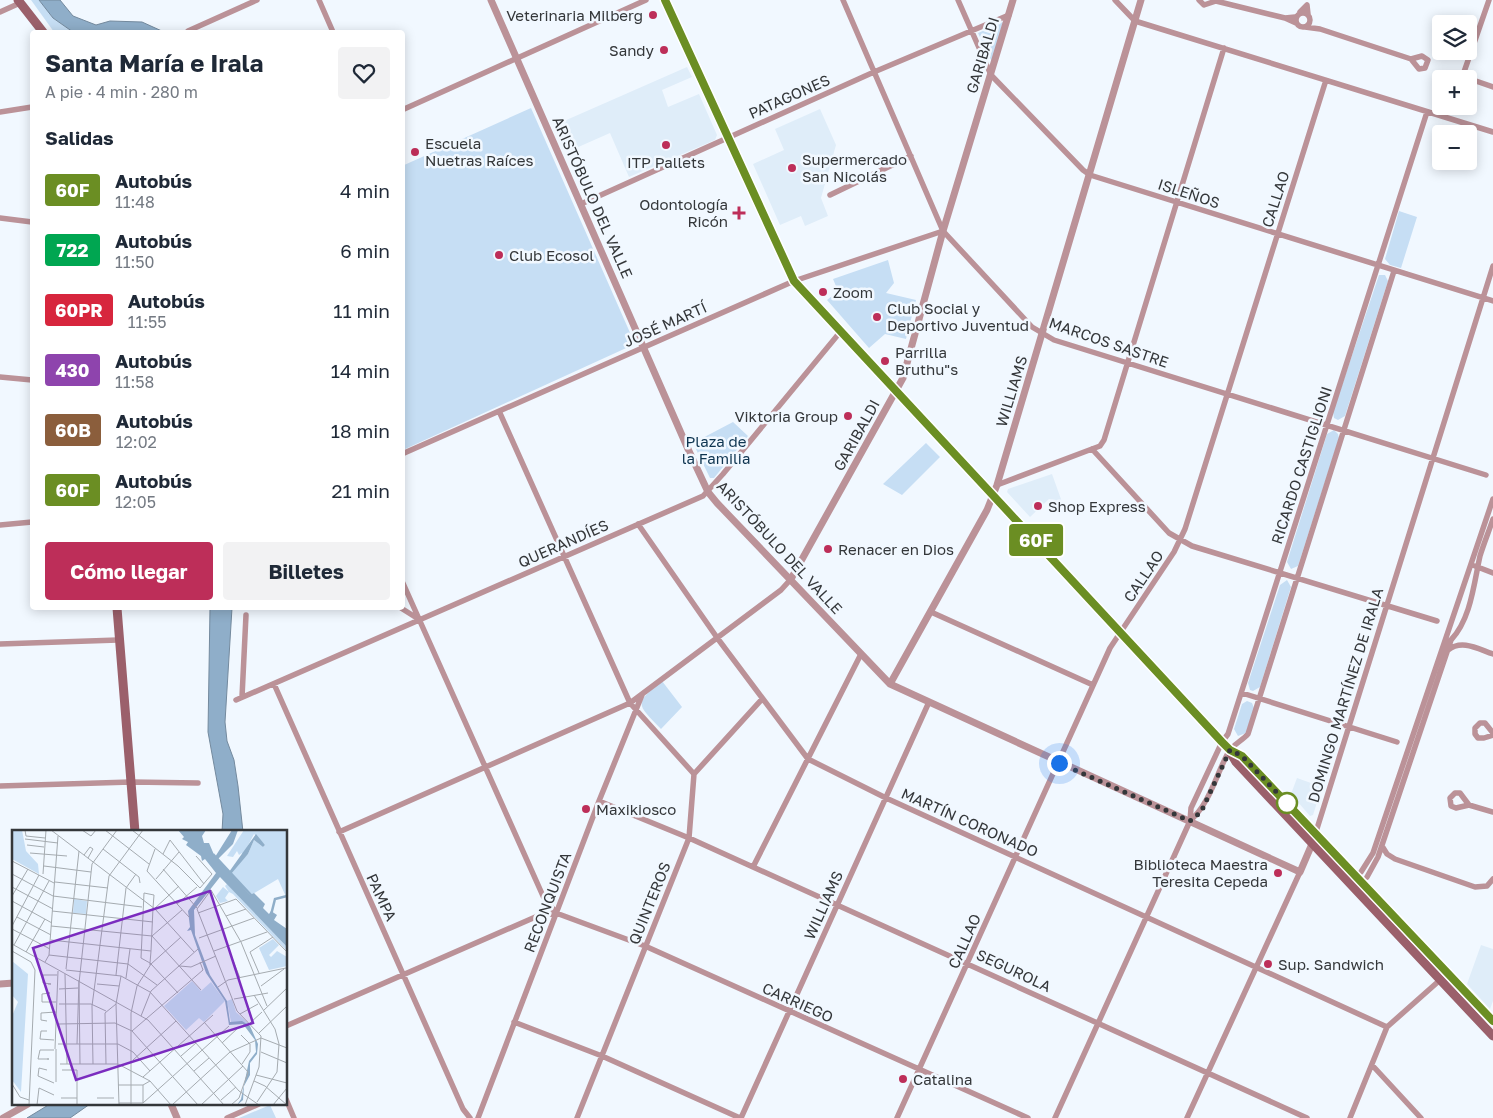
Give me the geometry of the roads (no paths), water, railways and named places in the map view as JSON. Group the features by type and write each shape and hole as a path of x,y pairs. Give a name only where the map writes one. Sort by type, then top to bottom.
{"main road":[{"path":"665,0 794,281 1222,742 1230,750 1242,756 1316,832 1493,1021"},
{"path":"19,2 42,30"},
{"path":"117,610 135,830"},
{"path":"1230,750 1236,762 1493,1036"}],"street":[{"path":"190,30 257,0"},
{"path":"319,0 332,30"},
{"name":"ARISTÓBULO DEL VALLE","path":"491,0 708,492 890,684 1300,872"},
{"path":"405,109 646,0"},
{"name":"MARCOS SASTRE","path":"843,0 943,231 1032,327 1054,340 1486,475"},
{"name":"ISLEÑOS","path":"958,0 991,75 1082,170 1090,175 1493,301"},
{"name":"GARIBALDI","path":"339,832 630,702 642,695 781,590 790,579 903,378 943,231 1013,0"},
{"path":"1115,0 1135,21 1493,132"},
{"name":"WILLIAMS","path":"890,684 987,510 997,485 1141,0"},
{"path":"1199,0 1204,5 1216,1 1284,18 1309,16"},
{"path":"0,12 19,2"},
{"path":"1297,17 1307,2"},
{"path":"1305,27 1309,16 1307,2"},
{"path":"1490,4 1464,72 1472,80 1493,87"},
{"name":"PATAGONES","path":"581,204 874,72 1009,15"},
{"path":"1309,16 1320,29"},
{"path":"1297,17 1302,27 1320,29 1411,60"},
{"path":"997,485 1092,450 1100,446 1104,440 1224,48"},
{"name":"CALLAO","path":"897,1118 1110,648 1180,540 1185,529 1276,234 1326,80"},
{"path":"0,112 30,107"},
{"name":"RICARDO CASTIGLIONI","path":"1055,1118 1190,821 1191,808 1222,742 1228,734 1427,112"},
{"path":"830,195 911,156"},
{"path":"0,218 30,222"},
{"name":"JOSÉ MARTÍ","path":"405,453 794,281 943,231"},
{"name":"DOMINGO MARTÍNEZ DE IRALA","path":"1187,1118 1312,844 1493,266"},
{"name":"RICARDO CASTIGLIONI","path":"1190,821 1201,812 1230,750 1248,734 1394,271"},
{"name":"QUERANDÍES","path":"236,700 708,492 841,331"},
{"path":"0,377 30,380"},
{"path":"499,411 566,555 630,702 635,710 694,774 762,699"},
{"path":"1092,450 1169,532 1192,546 1437,621"},
{"path":"1361,872 1371,858 1448,639 1493,499"},
{"path":"1464,644 1459,632 1493,518"},
{"path":"0,525 30,522"},
{"name":"MARTÍN CORONADO","path":"638,524 762,699 808,759 886,798 1386,1027"},
{"path":"1471,565 1493,573"},
{"path":"405,588 543,896 556,913"},
{"path":"404,610 420,620"},
{"path":"931,612 1093,686"},
{"path":"242,697 246,615"},
{"path":"1448,639 1459,632"},
{"path":"1367,877 1382,846 1447,651 1448,639"},
{"path":"0,644 118,640"},
{"path":"1447,651 1455,646 1464,644 1493,654"},
{"path":"753,867 861,654"},
{"name":"PAMPA","path":"274,684 468,1117"},
{"path":"1242,693 1397,742"},
{"name":"RECONQUISTA","path":"478,1118 598,801 642,695"},
{"name":"WILLIAMS","path":"741,1118 930,702"},
{"name":"QUINTEROS","path":"577,1118 689,838 694,774"},
{"path":"0,786 131,782 198,783"},
{"name":"SEGUROLA","path":"598,801 689,838 1307,1118"},
{"path":"1469,804 1493,812"},
{"path":"1377,840 1387,854 1395,859 1475,887 1487,886 1493,879"},
{"path":"288,1025 403,973 540,915 556,913"},
{"name":"CARRIEGO","path":"556,913 645,946 1028,1118"},
{"path":"1350,1118 1386,1027 1440,980"},
{"path":"514,1022 602,1056 741,1118"},
{"path":"1372,1065 1421,1118"},
{"path":"288,1104 294,1118"},
{"path":"3,1118 24,1106"},
{"path":"172,1106 177,1118"},
{"path":"227,1118 254,1106"}],"place":[{"name":"Veterinaria Milberg","path":"653,15"},
{"name":"Sandy","path":"664,50"},
{"name":"ITP Pallets","path":"666,145"},
{"name":"Escuela Nuetras Raíces","path":"415,152"},
{"name":"Supermercado San Nicolás","path":"792,168"},
{"name":"Odontología Ricón","path":"739,213"},
{"name":"Club Ecosol","path":"499,255"},
{"name":"Zoom","path":"823,292"},
{"name":"Club Social y Deportivo Juventud","path":"877,317"},
{"name":"Parrilla Bruthu\"s","path":"885,361"},
{"name":"Viktoria Group","path":"848,416"},
{"name":"Shop Express","path":"1038,506"},
{"name":"Renacer en Dios","path":"828,549"},
{"name":"Maxikiosco","path":"586,809"},
{"name":"Biblioteca Maestra Teresita Cepeda","path":"1278,873"},
{"name":"Sup. Sandwich","path":"1268,964"},
{"name":"Catalina","path":"903,1079"}],"park label":[{"name":"Plaza de la Familia","path":"716,450"}]}
